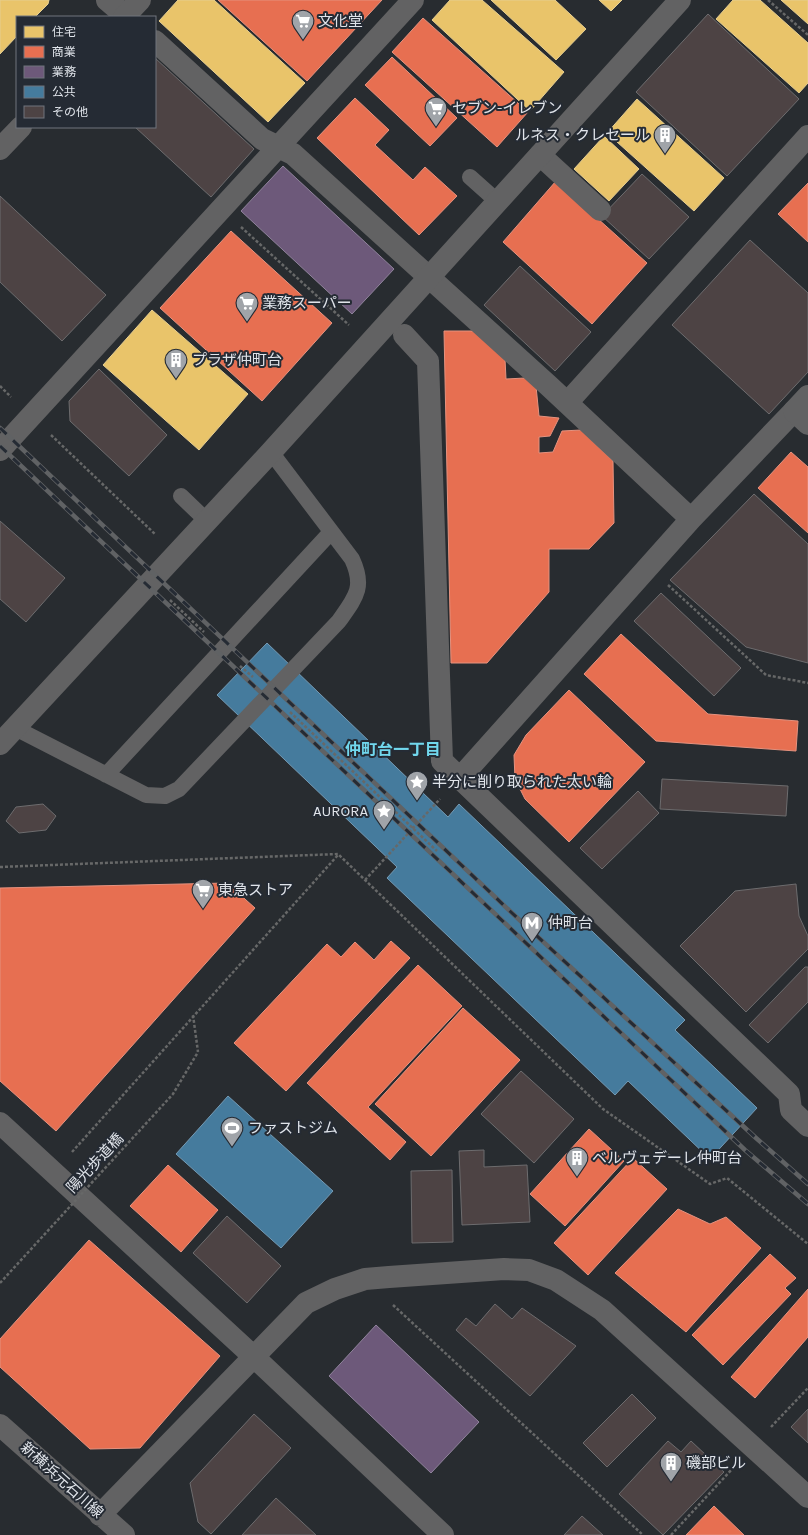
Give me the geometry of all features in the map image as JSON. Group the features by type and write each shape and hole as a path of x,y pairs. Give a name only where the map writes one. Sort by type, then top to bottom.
{"street":[{"path":"107,0 129,12"},
{"path":"0,450 413,0"},
{"path":"0,744 271,452 680,0"},
{"path":"156,42 262,139 293,154 567,403 691,519"},
{"path":"0,149 19,128"},
{"path":"567,403 808,136"},
{"path":"540,155 600,210"},
{"path":"404,335 428,361 442,761 789,1094 791,1110 808,1126"},
{"path":"460,778 691,519 803,411"},
{"path":"0,1123 254,1357 444,1535"},
{"path":"100,1515 306,1303 335,1289 365,1279 504,1269 529,1270 556,1280 602,1310 808,1497"},
{"name":"新横浜元石川線","path":"0,1425 124,1535"}],"lane":[{"path":"470,177 498,202"},
{"path":"15,728 146,795 165,796 179,790 339,621 350,606 358,589 359,574 352,558 271,452"},
{"path":"181,496 207,521"},
{"path":"106,775 331,532"}],"path":[{"path":"768,0 808,35"},
{"path":"221,209 350,326"},
{"path":"0,386 158,536"},
{"path":"665,582 766,675 808,683"},
{"path":"169,599 206,634"},
{"path":"238,664 254,678"},
{"path":"290,712 437,851"},
{"path":"365,881 460,778"},
{"path":"69,1156 338,854"},
{"path":"0,866 338,854 603,1109 710,1184 727,1178 808,1244"},
{"name":"陽光歩道橋","path":"0,1283 173,1094 198,1052 193,1015"},
{"path":"365,1279 643,1535"},
{"path":"671,1535 808,1388"}],"building: 住宅":[{"path":"0,0 49,0 48,4 36,16 16,16 16,37 0,54"},
{"path":"178,0 214,0 305,83 268,122 159,21"},
{"path":"450,0 482,0 564,72 530,111 432,20"},
{"path":"491,0 555,0 586,29 556,60"},
{"path":"599,0 622,0 611,11"},
{"path":"733,0 760,0 808,43 808,83 799,93 716,19"},
{"path":"781,0 808,0 808,24"},
{"name":"ルネス・クレセール","path":"637,99 724,178 694,211 607,133"},
{"path":"604,136 639,169 609,201 574,169"},
{"name":"プラザ仲町台","path":"152,310 248,394 199,450 103,365"}],"building: 商業":[{"name":"文化堂","path":"218,0 382,0 307,81"},
{"path":"423,18 528,112 497,147 392,52"},
{"path":"392,57 457,118 430,146 365,85"},
{"path":"355,98 389,130 375,145 413,180 425,167 457,196 419,235 317,138"},
{"path":"556,181 647,263 592,324 503,242"},
{"path":"808,183 808,242 778,214"},
{"path":"231,231 332,323 262,401 160,308"},
{"path":"444,331 475,331 505,359 506,379 525,378 536,386 539,416 559,418 550,436 539,437 539,453 553,452 562,431 581,430 613,461 614,523 589,549 549,549 549,592 487,663 451,663"},
{"path":"791,452 808,467 808,533 758,488"},
{"path":"621,634 708,714 798,721 796,751 656,741 584,674"},
{"path":"569,690 645,762 569,842 525,799 515,779 514,755 526,735"},
{"path":"227,883 255,908 56,1131 0,1081 0,888"},
{"path":"391,941 410,958 286,1091 234,1043 327,944 341,957 355,942 374,960"},
{"path":"418,965 462,1006 368,1107 406,1142 390,1160 307,1083"},
{"path":"463,1008 520,1060 431,1156 375,1104"},
{"name":"ベルヴェデーレ仲町台","path":"589,1129 624,1161 565,1226 530,1194"},
{"path":"633,1158 667,1189 588,1275 554,1243"},
{"path":"168,1165 218,1210 181,1252 130,1206"},
{"path":"678,1209 710,1224 726,1217 761,1248 686,1332 615,1273"},
{"path":"89,1240 220,1356 140,1448 90,1449 0,1367 0,1339"},
{"path":"770,1254 796,1278 785,1288 791,1294 723,1365 692,1335"},
{"path":"808,1289 808,1337 755,1398 731,1377"},
{"path":"714,1506 744,1535 686,1535"}],"building: 業務":[{"path":"283,166 394,269 352,314 241,211"},
{"path":"376,1325 479,1422 431,1473 329,1376"}],"building: 公共":[{"path":"267,643 448,817 459,804 685,1020 675,1030 757,1108 710,1159 628,1081 615,1095 387,878 397,867 217,695"},
{"path":"228,1096 333,1191 281,1248 176,1154"}],"building: その他":[{"path":"708,14 799,99 727,176 636,92"},
{"path":"156,59 254,149 211,197 136,128 156,128"},
{"path":"642,174 689,217 649,259 602,216"},
{"path":"0,196 106,295 62,341 0,282"},
{"path":"750,240 808,293 808,372 769,414 672,325"},
{"path":"520,266 591,332 555,371 484,305"},
{"path":"99,369 167,435 129,476 70,421 69,401"},
{"path":"754,494 808,544 808,663 746,647 670,580"},
{"path":"0,521 65,578 26,622 0,599"},
{"path":"661,593 741,668 714,696 634,621"},
{"path":"662,779 788,786 786,816 660,809"},
{"path":"638,791 659,813 602,869 580,848"},
{"path":"43,804 56,816 46,830 19,833 6,821 16,807"},
{"path":"796,884 799,916 808,936 808,949 746,1012 680,946 735,891"},
{"path":"805,967 808,967 808,1002 768,1043 749,1025"},
{"path":"521,1071 574,1119 534,1163 481,1114"},
{"path":"484,1150 484,1167 527,1165 530,1222 462,1225 459,1151"},
{"path":"452,1170 453,1242 412,1243 411,1171"},
{"path":"227,1216 281,1266 247,1303 193,1253"},
{"path":"495,1304 512,1319 522,1308 576,1346 530,1396 456,1330 466,1318 476,1326"},
{"path":"632,1394 656,1418 607,1467 583,1443"},
{"path":"808,1409 808,1443 791,1427"},
{"path":"254,1414 291,1448 211,1534 198,1522 190,1483"},
{"name":"磯部ビル","path":"668,1441 681,1452 691,1441 724,1472 663,1535 619,1494"},
{"path":"276,1498 316,1535 242,1535"},
{"path":"582,1516 603,1535 564,1535"}],"railway":[{"path":"0,428 512,913 808,1184"},
{"path":"0,446 745,1150 808,1204"}],"place":[{"name":"文化堂","path":"303,40"},
{"name":"セブン-イレブン","path":"436,128"},
{"name":"ルネス・クレセール","path":"665,154"},
{"name":"業務スーパー","path":"247,322"},
{"name":"プラザ仲町台","path":"176,380"},
{"name":"半分に削り取られた太い輪","path":"417,802"},
{"name":"AURORA","path":"384,830"},
{"name":"東急ストア","path":"203,910"},
{"name":"仲町台","path":"532,942"},
{"name":"ファストジム","path":"232,1148"},
{"name":"ベルヴェデーレ仲町台","path":"577,1178"},
{"name":"磯部ビル","path":"671,1482"}],"district":[{"name":"仲町台一丁目","path":"393,749"}]}
